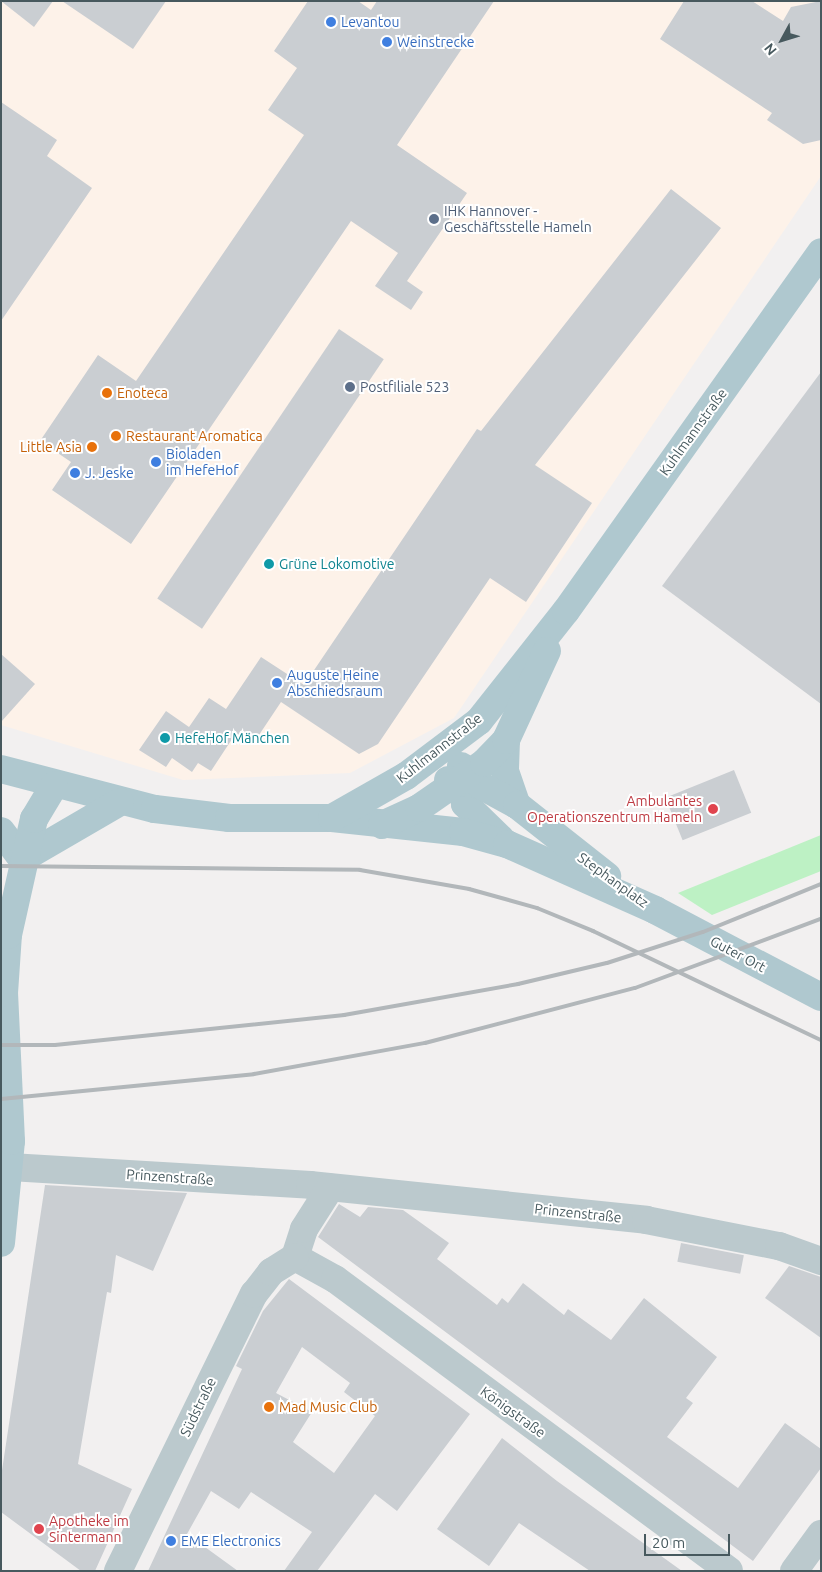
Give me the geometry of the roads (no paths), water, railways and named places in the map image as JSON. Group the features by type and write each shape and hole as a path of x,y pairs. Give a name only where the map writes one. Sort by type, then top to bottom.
{"main road":[{"name":"Kuhlmannstraße","path":"332,818 406,776 479,721 566,611 821,252"},
{"name":"Kuhlmannstraße","path":"1,769 54,786 120,802 230,818 332,818 381,825 460,782 506,740 566,611"},
{"name":"Stephanplatz","path":"479,721 463,757 460,782 474,817 507,844"},
{"path":"506,740 505,771 517,805"},
{"name":"Stephanplatz","path":"406,776 480,785 517,805 548,833 655,910"},
{"path":"1,1242 10,1167 4,993 9,927 22,859 34,819 54,786"},
{"path":"22,859 120,802"},
{"name":"Stephanplatz","path":"381,825 463,832 507,844 655,910"},
{"path":"1,831 22,859"},
{"name":"Guter Ort","path":"655,910 821,997"}],"street":[{"name":"Prinzenstraße","path":"10,1167 330,1188 646,1220 779,1246 821,1261"},
{"path":"295,1257 304,1229 330,1188"},
{"name":"Südstraße","path":"118,1571 254,1294 271,1272 295,1257"},
{"name":"Königstraße","path":"295,1257 335,1280 730,1571"},
{"path":"794,1571 821,1534"}],"railway":[{"path":"1,866 360,870 469,889 537,908 593,931 821,1040"},
{"path":"1,1045 55,1045 344,1015 518,984 607,963 703,932 821,884"},
{"path":"1,1099 254,1074 425,1043 635,988 821,919"}],"place":[{"name":"Levantou","path":"331,22"},
{"name":"Weinstrecke","path":"387,42"},
{"name":"IHK Hannover - Geschäftsstelle Hameln","path":"434,219"},
{"name":"Postfiliale 523","path":"350,387"},
{"name":"Enoteca","path":"107,393"},
{"name":"Restaurant Aromatica","path":"116,436"},
{"name":"Little Asia","path":"92,447"},
{"name":"Bioladen im HefeHof","path":"156,462"},
{"name":"J. Jeske","path":"75,473"},
{"name":"Grüne Lokomotive","path":"269,564"},
{"name":"Auguste Heine Abschiedsraum","path":"277,683"},
{"name":"HefeHof Mänchen","path":"165,738"},
{"name":"Ambulantes Operationszentrum Hameln","path":"713,809"},
{"name":"Mad Music Club","path":"269,1407"},
{"name":"Apotheke im Sintermann","path":"39,1529"},
{"name":"EME Electronics","path":"171,1541"}]}
